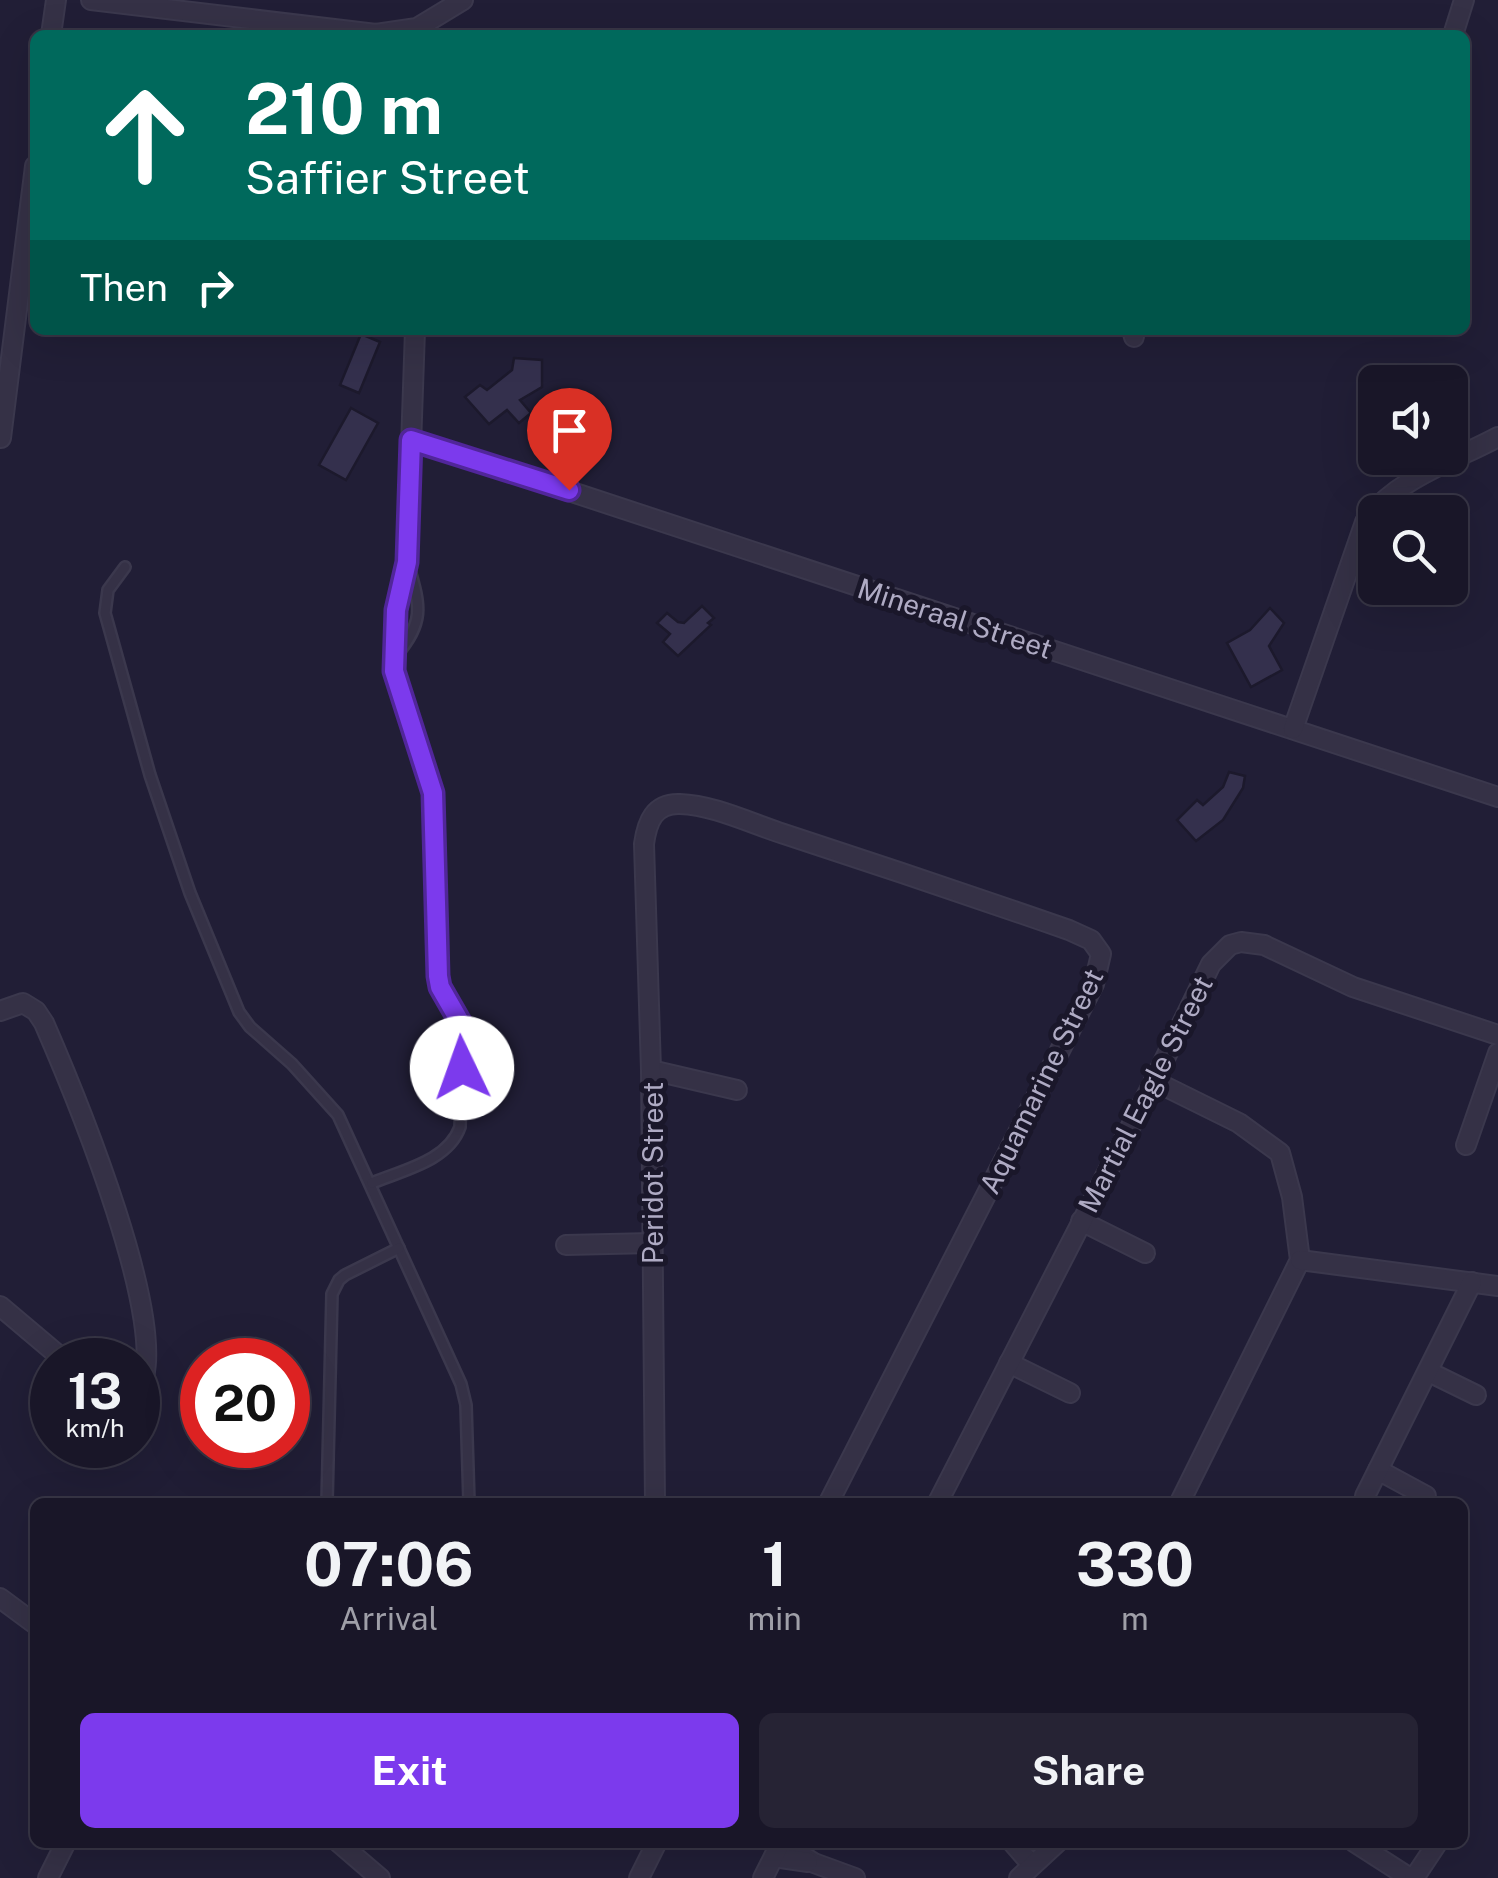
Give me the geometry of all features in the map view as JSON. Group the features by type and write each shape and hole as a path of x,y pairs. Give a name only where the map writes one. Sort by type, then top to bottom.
{"street":[{"path":"52,30 56,0"},
{"path":"91,0 328,30"},
{"path":"421,30 463,0"},
{"path":"1455,30 1464,0"},
{"path":"1,438 30,206"},
{"path":"407,562 415,335"},
{"path":"1293,729 1358,537 1374,510 1402,487 1498,437"},
{"name":"Mineraal Street","path":"411,440 1498,797"},
{"name":"Aquamarine Street","path":"644,844 648,822 660,809 681,804 697,807 1069,930 1090,940 1101,954 1094,984 831,1498"},
{"name":"Peridot Street","path":"644,844 651,1070 655,1498"},
{"name":"Martial Eagle Street","path":"943,1498 1211,964 1230,945 1240,942 1275,949 1353,988 1498,1035"},
{"path":"0,1011 23,1003 36,1011 44,1023 124,1230 143,1338"},
{"path":"1466,1145 1498,1053"},
{"path":"651,1070 737,1090"},
{"path":"1154,1081 1239,1123 1280,1153 1292,1197 1300,1260 1182,1498"},
{"path":"1081,1221 1145,1253"},
{"path":"566,1245 652,1243"},
{"path":"1300,1260 1498,1286"},
{"path":"1365,1496 1472,1282"},
{"path":"0,1306 38,1338"},
{"path":"1010,1362 1070,1393"},
{"path":"1429,1372 1476,1395"},
{"path":"1378,1470 1426,1496"},
{"path":"0,1598 30,1620"},
{"path":"48,1878 63,1848"},
{"path":"345,1848 380,1878"},
{"path":"639,1878 654,1848"},
{"path":"763,1878 778,1848 855,1878"},
{"path":"1015,1848 1025,1872 1051,1848"},
{"path":"1364,1848 1412,1878 1434,1848"}],"lane":[{"path":"396,656 420,618 407,562"},
{"path":"372,1183 440,1154 456,1138 460,1126 463,1027 440,987 438,976 433,793 394,671 396,610 407,562"},
{"path":"125,567 106,596 108,630 156,792 222,976 250,1027 292,1064 338,1115 372,1183 461,1384 466,1406 469,1498"},
{"path":"327,1498 332,1294 338,1280 399,1248"}],"building":[{"path":"361,335 380,342 359,393 340,385"},
{"path":"514,358 542,360 542,387 520,400 531,413 519,423 507,410 489,424 465,397 480,385 487,390 512,370"},
{"path":"351,408 378,423 346,480 319,465"},
{"path":"702,606 714,618 708,623 711,625 678,656 663,642 670,634 657,623 667,613 684,623"},
{"path":"1270,608 1284,623 1269,646 1282,670 1251,687 1227,643 1250,630"},
{"path":"1229,772 1245,776 1243,788 1223,820 1196,841 1177,820 1197,800 1203,805 1223,787"}],"route":[{"path":"462,1068 463,1027 440,987 438,976 433,793 394,671 396,610 407,562 411,440 569,490"}]}
